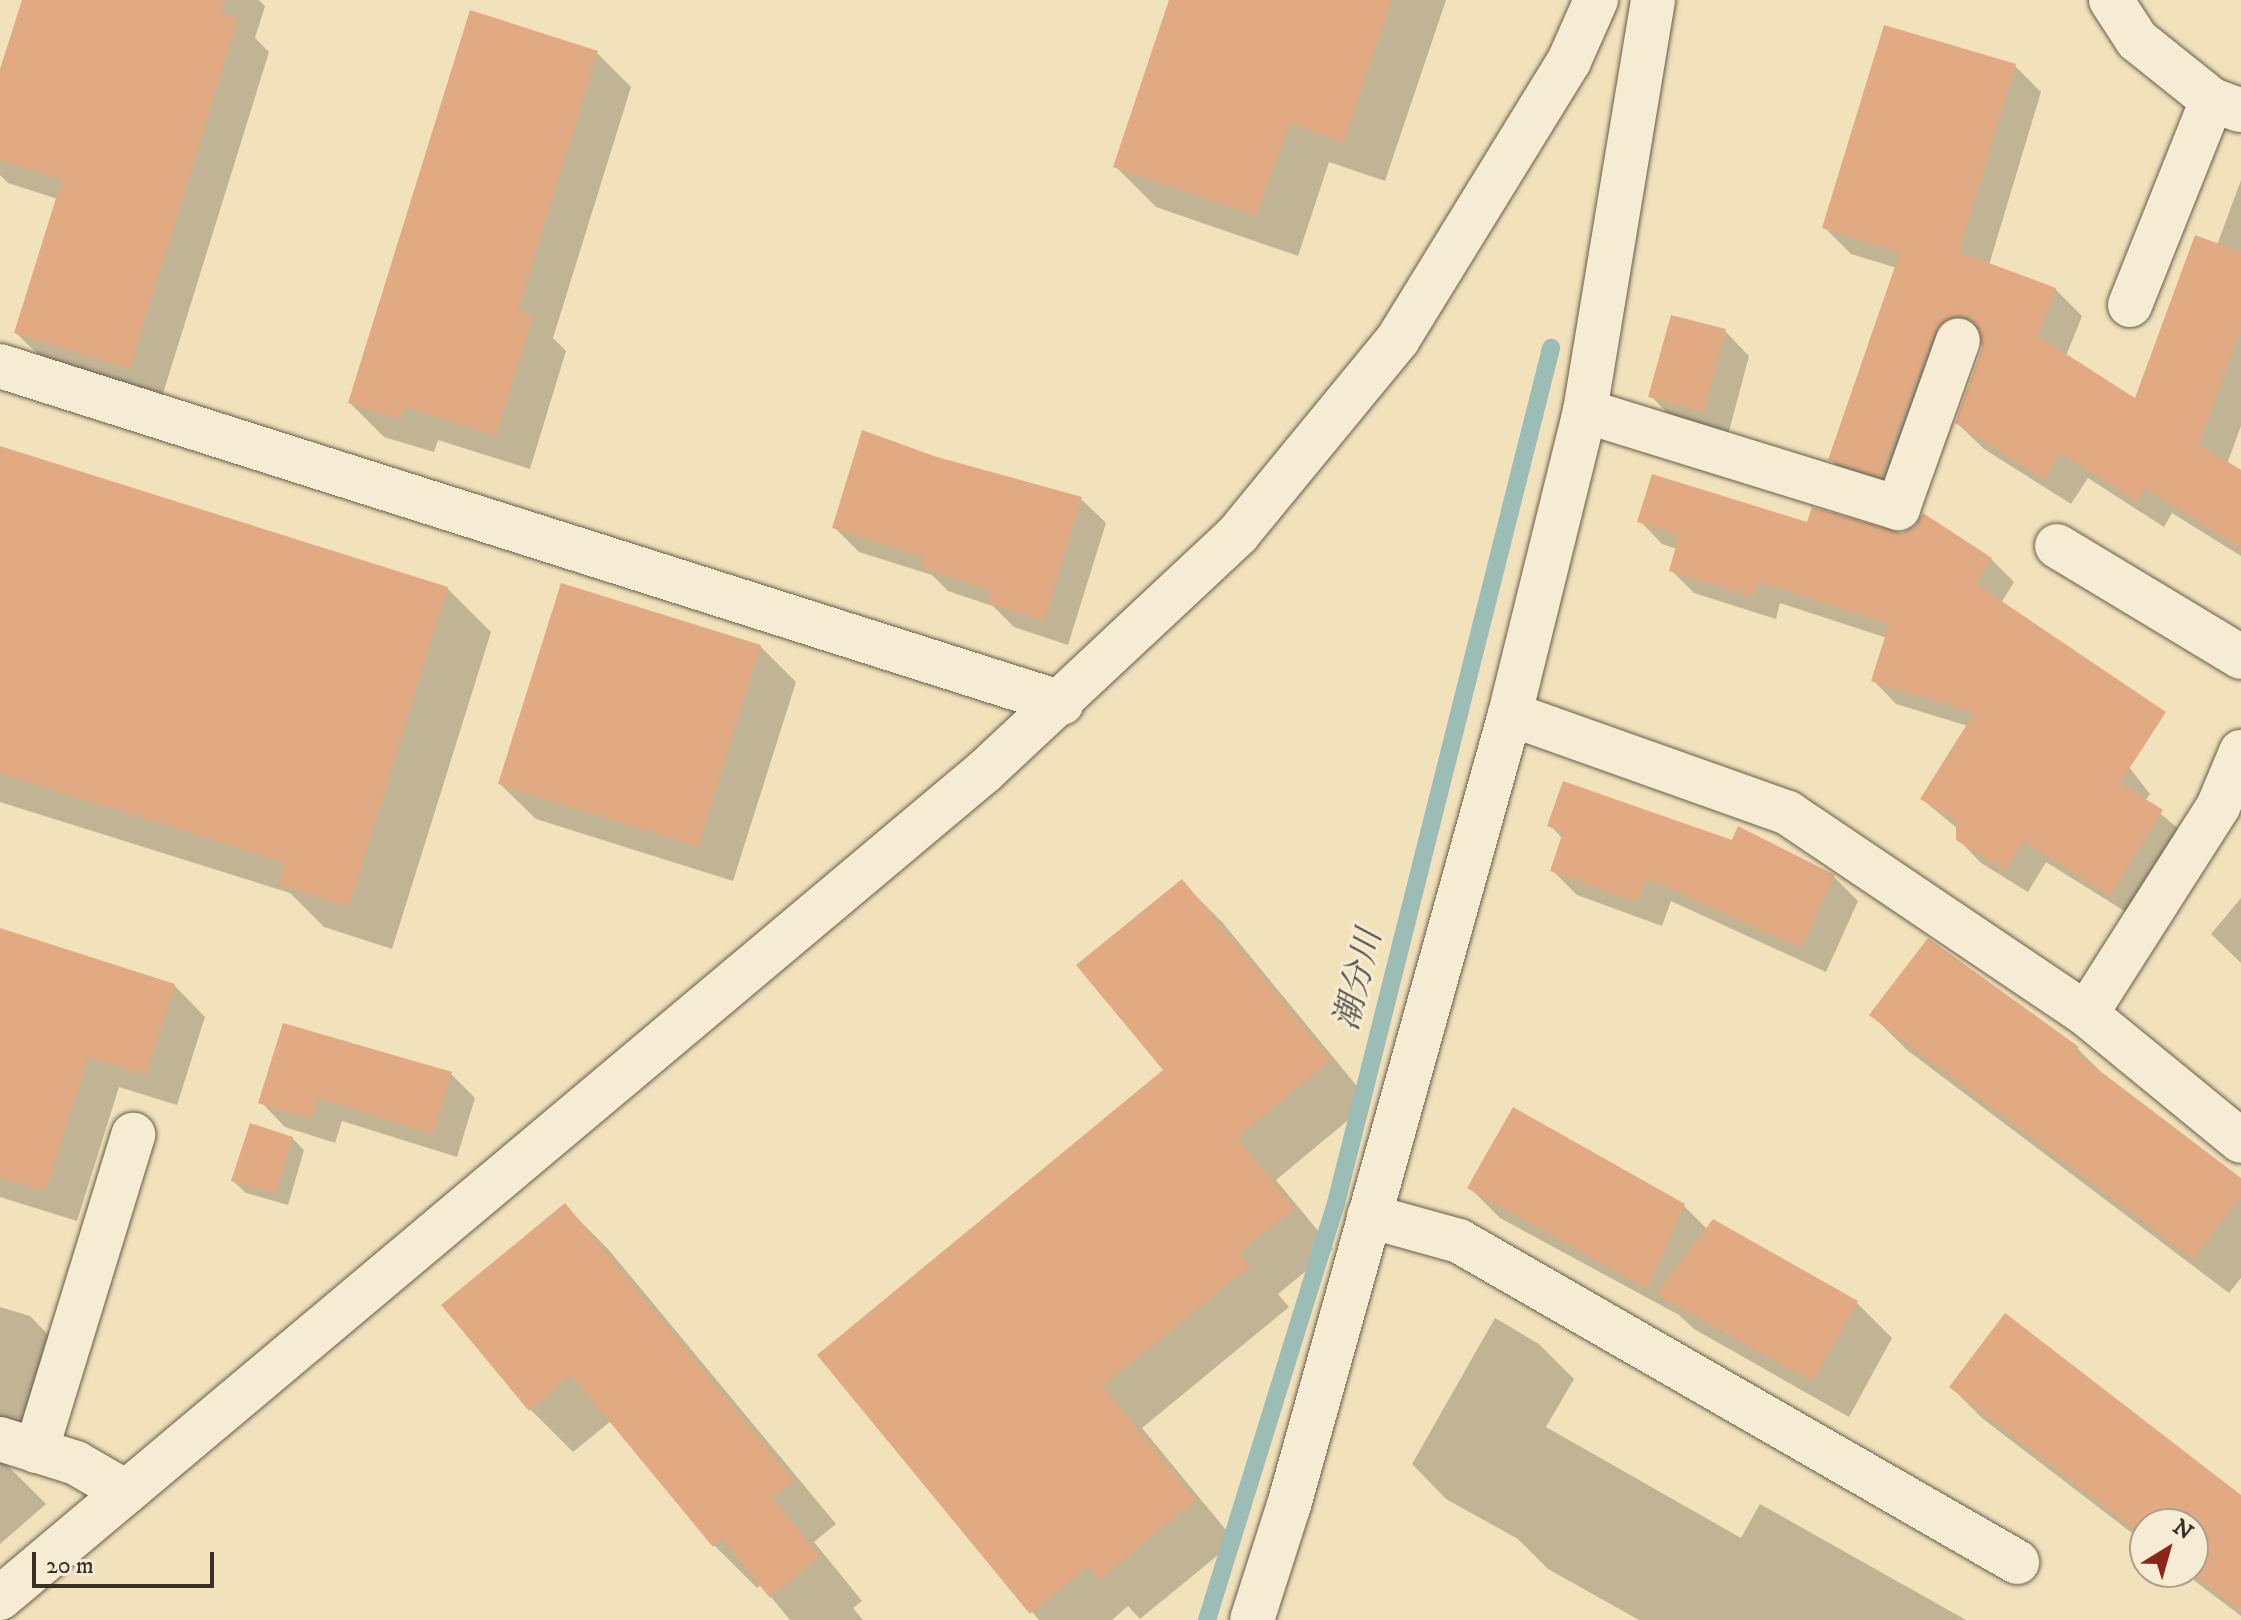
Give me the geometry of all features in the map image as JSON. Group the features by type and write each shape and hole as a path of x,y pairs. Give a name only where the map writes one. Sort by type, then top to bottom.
{"street":[{"path":"0,1598 1062,703 1238,534 1398,339 1569,61 1596,0"},
{"path":"1252,1620 1510,714 1585,411 1653,0"},
{"path":"2111,0 2137,40 2227,105 2130,305"},
{"path":"1585,411 1898,508 1958,340"},
{"path":"0,366 1062,703"},
{"path":"2057,546 2241,657"},
{"path":"1510,714 1788,813 2086,1014 2241,1141"},
{"path":"2086,1014 2218,807 2241,752"},
{"path":"126,1492 76,1463 18,1445 133,1135"},
{"path":"1369,1216 1459,1241 2017,1562"}],"building":[{"path":"22,0 225,0 221,13 238,19 130,369 14,333 62,179 0,160 0,69"},
{"path":"1169,0 1392,0 1344,142 1289,123 1257,216 1113,167"},
{"path":"470,10 598,51 518,311 533,316 496,436 404,407 400,419 348,403"},
{"path":"1884,25 2016,64 1959,252 2056,288 2038,336 2135,398 2195,235 2241,252 2241,328 2199,444 2241,470 2241,549 2145,488 2137,502 2061,453 2044,479 1955,423 1982,348 1977,324 1966,316 1953,316 1935,331 1880,476 1828,460 1900,252 1822,228"},
{"path":"1671,315 1726,329 1704,412 1648,397"},
{"path":"862,430 937,457 1082,497 1044,621 988,603 992,590 921,567 925,557 832,528"},
{"path":"0,446 448,587 349,907 278,884 285,863 0,773"},
{"path":"1652,474 1807,522 1812,507 1902,533 1915,526 1923,513 1992,558 1976,584 2166,712 2120,783 2163,810 2110,896 2023,841 2005,871 1956,840 1956,821 1920,799 1974,713 1871,681 1889,624 1758,582 1753,597 1669,571 1679,535 1637,522"},
{"path":"561,583 761,645 698,847 498,784"},
{"path":"1563,781 1732,840 1738,826 1835,875 1801,948 1646,878 1638,902 1550,871 1563,832 1547,826"},
{"path":"1182,879 1331,1060 1237,1138 1295,1208 1239,1253 1250,1266 1103,1386 1196,1500 1099,1580 1088,1566 1030,1614 817,1355 1163,1070 1076,965"},
{"path":"0,928 175,984 146,1075 88,1057 46,1191 0,1177"},
{"path":"1928,938 2079,1047 2075,1052 2241,1178 2241,1197 2193,1259 1869,1015"},
{"path":"283,1023 452,1072 433,1134 318,1098 311,1119 258,1103"},
{"path":"1513,1107 1685,1204 1647,1289 1467,1188"},
{"path":"250,1123 293,1137 276,1194 231,1181"},
{"path":"565,1203 794,1480 772,1498 820,1556 770,1598 722,1539 713,1547 571,1375 529,1411 441,1305"},
{"path":"1713,1219 1858,1301 1813,1382 1656,1294"},
{"path":"2005,1313 2241,1495 2241,1611 2209,1587 2209,1508 2129,1508 2129,1526 1949,1387"}],"waterway":[{"name":"潮分川","path":"1207,1620 1336,1203 1551,348"}]}
